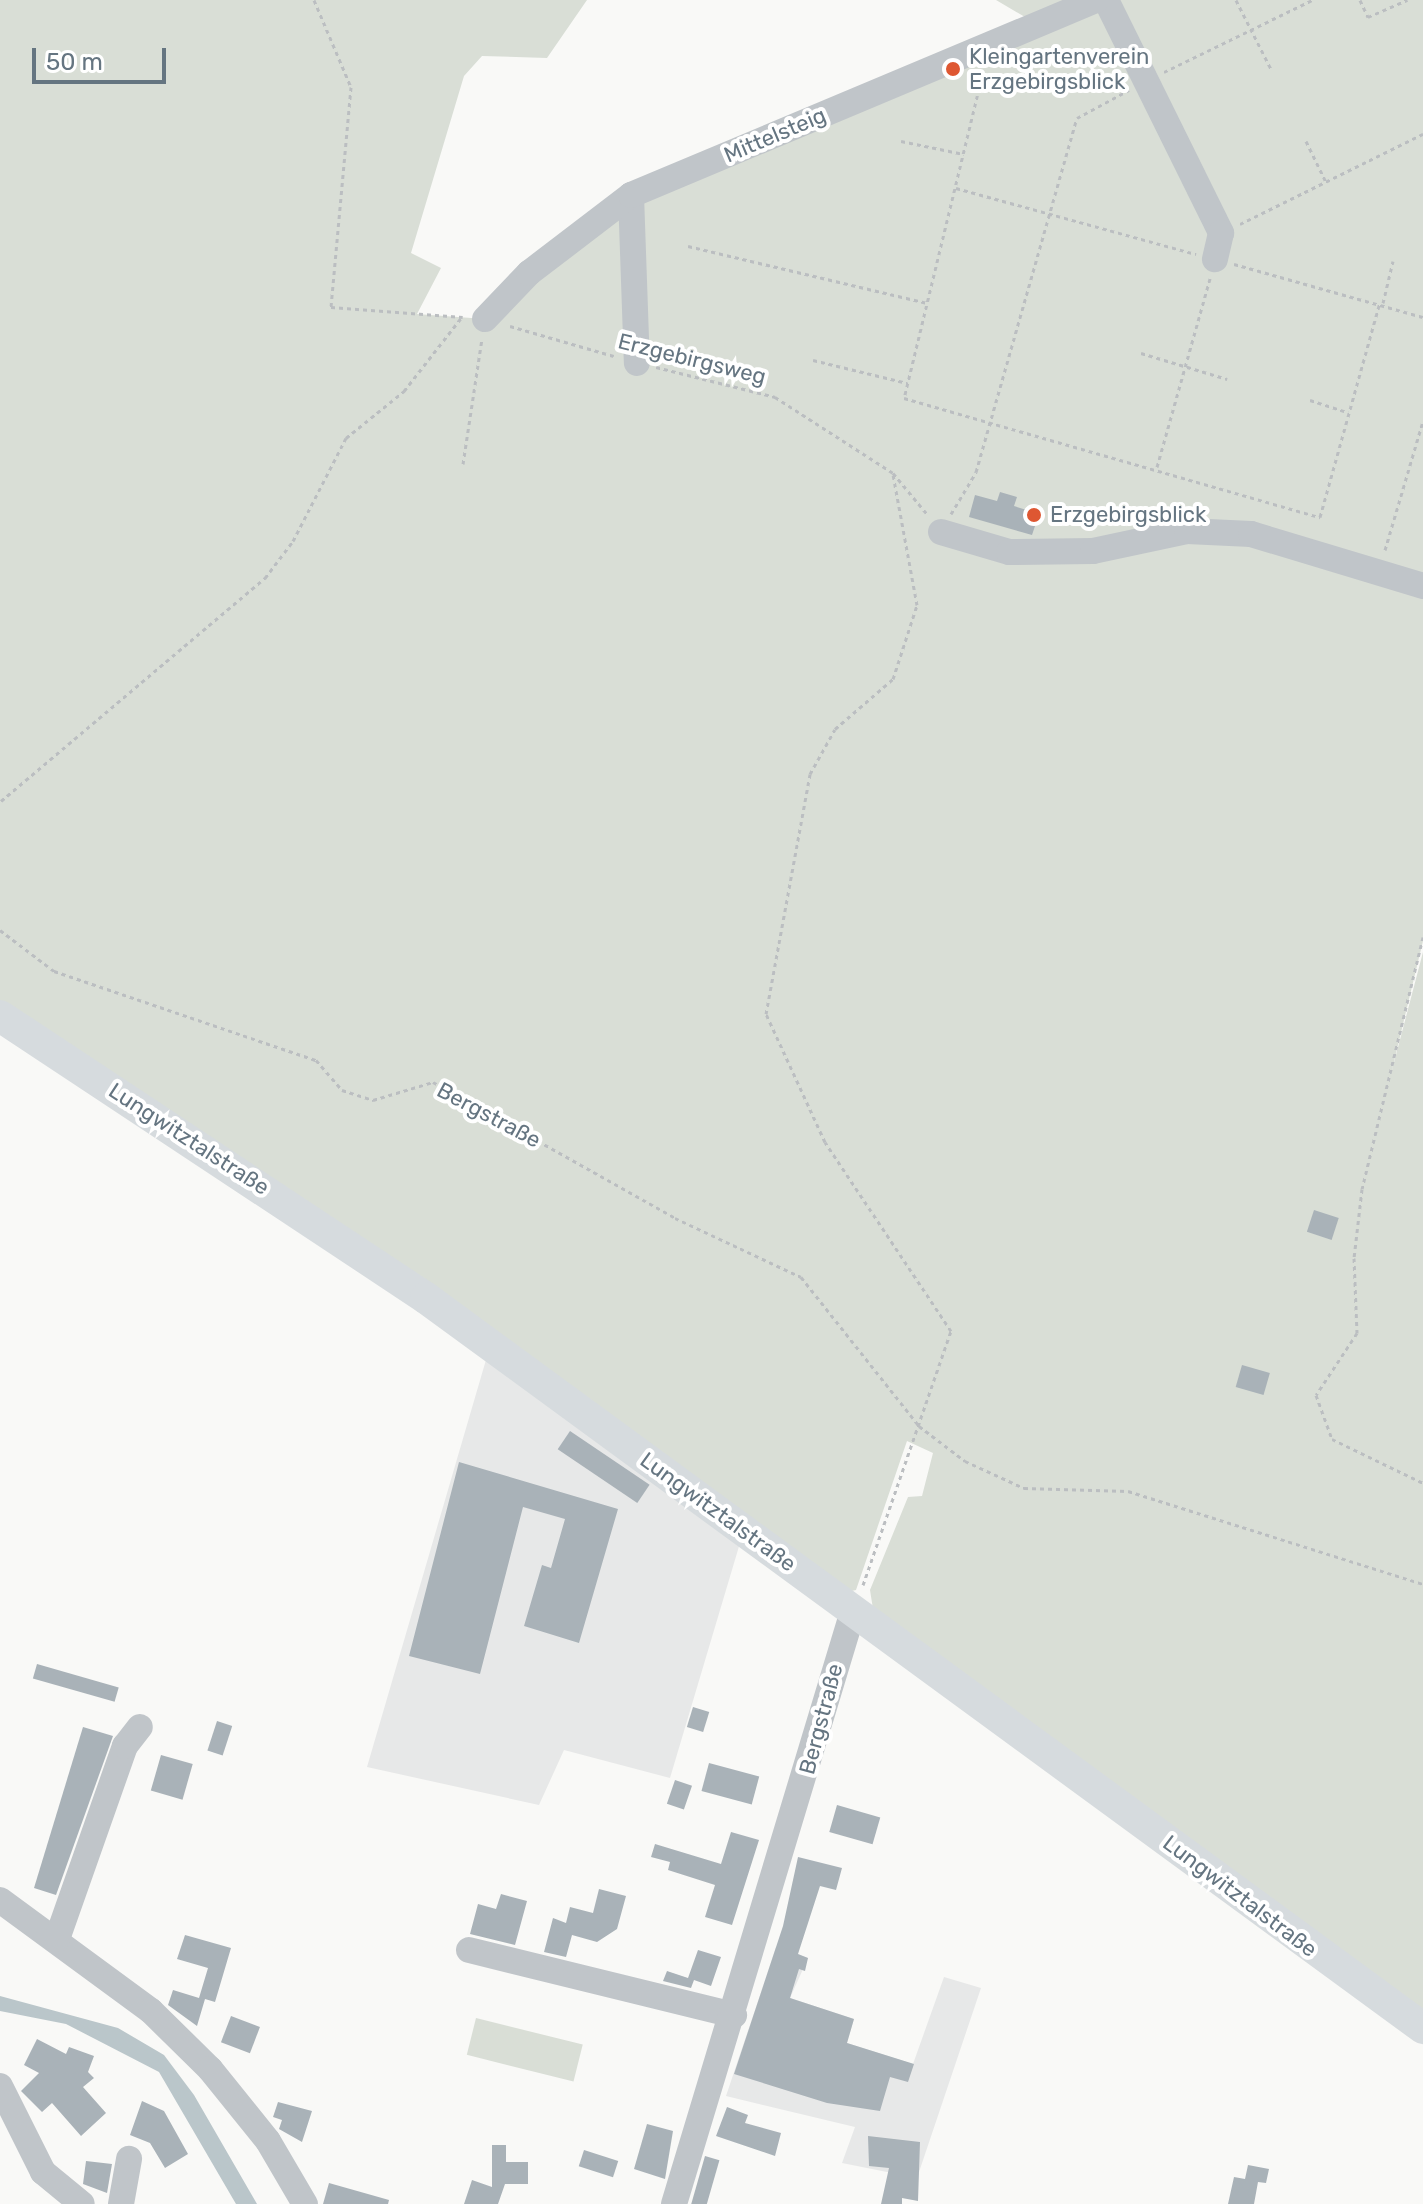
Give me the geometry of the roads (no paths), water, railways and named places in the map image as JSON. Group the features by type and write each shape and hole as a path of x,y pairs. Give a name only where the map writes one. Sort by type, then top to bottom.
{"main road":[{"name":"Lungwitztalstraße","path":"0,1016 413,1289 1423,2028"}],"street":[{"name":"Mittelsteig","path":"473,318 631,195 1096,0"},
{"path":"1106,0 1221,233 1215,259"},
{"path":"631,195 637,363"},
{"path":"941,532 1009,552 1093,551 1187,531 1251,534 1423,586"},
{"name":"Bergstraße","path":"674,2204 734,2015 853,1611"},
{"path":"57,1939 125,1746 140,1727"},
{"path":"0,1900 151,2011 210,2069 268,2141 305,2204"},
{"path":"469,1950 734,2015"},
{"path":"0,2086 43,2172 82,2204"},
{"path":"121,2204 129,2159"}],"place":[{"name":"Kleingartenverein Erzgebirgsblick","path":"953,69"},
{"name":"Erzgebirgsblick","path":"1034,515"}]}
